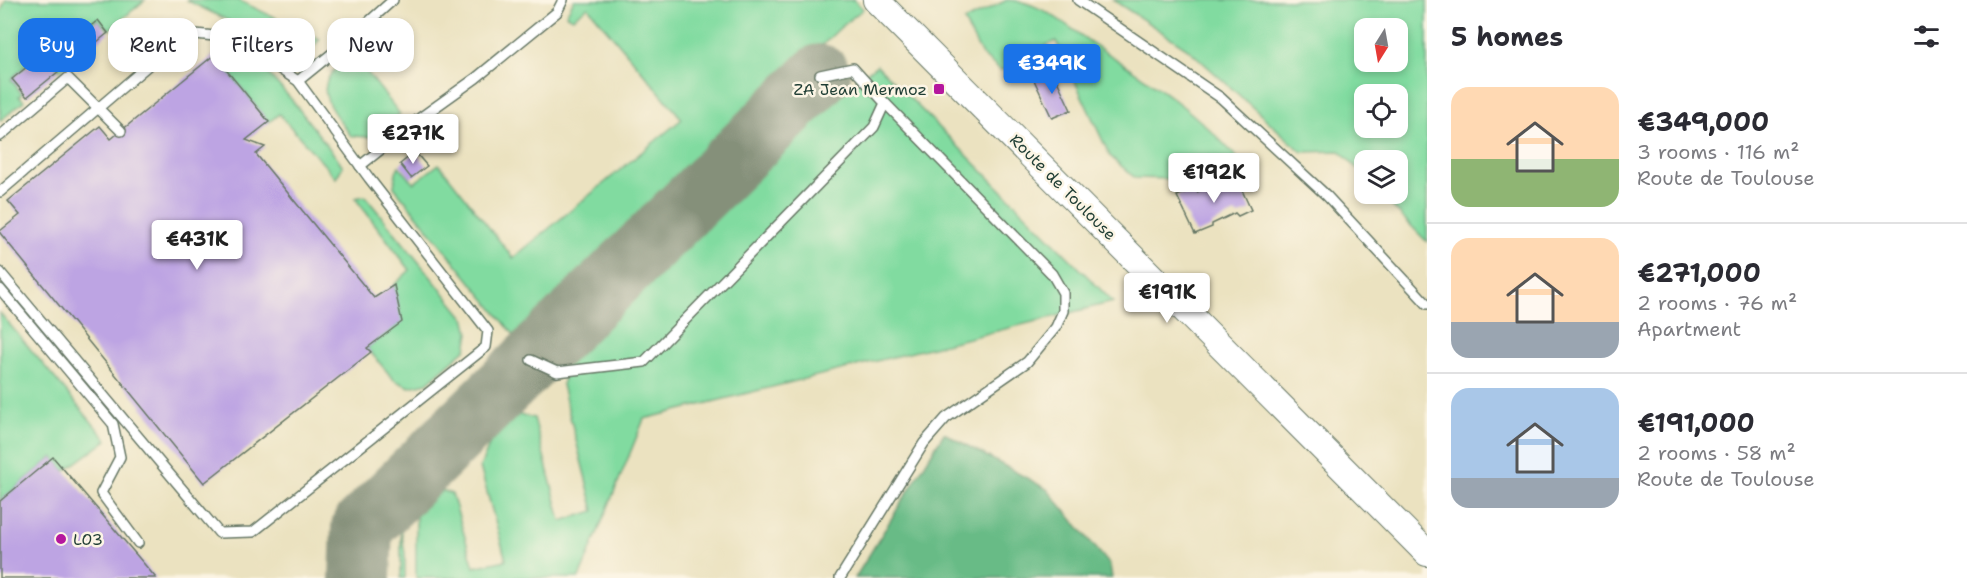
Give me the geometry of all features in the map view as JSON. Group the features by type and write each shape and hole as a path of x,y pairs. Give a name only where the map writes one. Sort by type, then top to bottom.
{"main road":[{"name":"Route de Toulouse","path":"876,0 1427,553"}],"lane":[{"path":"298,81 393,0"},
{"path":"360,166 420,118 476,78 557,12 563,0"},
{"path":"1078,0 1221,98 1327,196 1427,303"},
{"path":"0,192 186,33 233,38 298,81 360,166 488,331 486,347 254,532 219,533 0,272"},
{"path":"820,75 854,68 885,103 1052,274 1063,293 1063,311 1056,327 1027,362 946,418 924,442 840,578"},
{"path":"0,136 68,78 121,131"},
{"path":"531,360 557,372 644,362 874,127 885,103"},
{"path":"0,289 113,424 120,457 101,493 138,543"}],"green space":[{"path":"6,0 145,0 123,18 108,18 108,29 96,18 18,18 19,72 11,79 22,94 19,96 24,101 0,121 0,13"},
{"path":"186,0 238,0 276,18 223,18"},
{"path":"574,0 854,0 863,9 841,27 518,340 394,187 396,172 399,166 414,183 439,164 513,258 682,119 588,7 573,18 566,15"},
{"path":"1007,0 1030,4 1052,15 1145,78 1194,115 1243,164 1173,179 1135,178 1110,156 1056,41 1021,66 1000,70 982,55 964,21"},
{"path":"1113,0 1427,0 1427,242 1390,204 1408,204 1408,150 1354,150 1354,166 1340,151 1302,152 1188,49"},
{"path":"877,65 1113,302 644,419 579,578 416,578 416,516 441,490 452,494 474,567 506,560 480,467 492,438 514,414 534,418 561,521 594,511 562,385 569,360 819,108"},
{"path":"228,72 267,72 292,100 343,166 336,178 279,114 269,122"},
{"path":"333,72 367,72 400,114 370,137 351,136 327,100 326,85"},
{"path":"365,196 466,320 469,333 466,349 427,383 409,387 394,380 367,348 401,322 394,285 410,270 355,198"},
{"path":"0,313 107,440 65,471 53,457 0,501"},
{"path":"944,433 1047,489 1110,565 1112,578 855,578"},
{"path":"401,528 405,554 405,578 401,578"}],"building":[{"path":"98,20 108,33 96,43 96,22"},
{"path":"210,58 210,72 228,72 269,122 246,140 265,147 256,154 374,298 394,285 402,322 367,348 371,352 204,483 0,233 20,215 8,201 100,126 111,139 193,72 198,72 198,68"},
{"path":"21,72 58,72 27,97 12,79"},
{"path":"1053,72 1071,110 1052,118 1034,80"},
{"path":"415,152 427,166 411,178 400,164"},
{"path":"1235,175 1251,210 1238,216 1235,213 1195,234 1177,196 1195,188 1197,192"},
{"name":"L03","path":"53,457 156,578 0,578 0,501"}],"taxiway":[{"path":"360,578 362,527 820,75"}],"place":[{"name":"ZA Jean Mermoz","path":"939,89"},
{"name":"L03","path":"61,539"}]}
